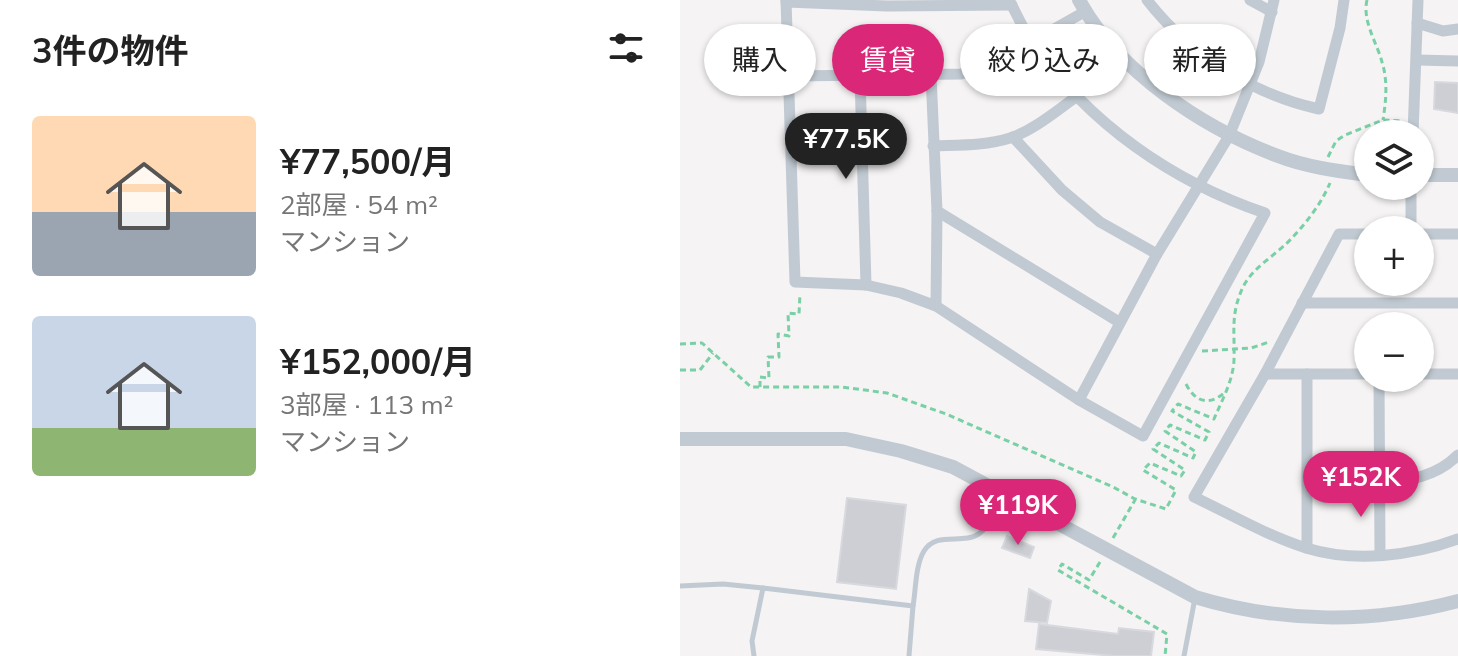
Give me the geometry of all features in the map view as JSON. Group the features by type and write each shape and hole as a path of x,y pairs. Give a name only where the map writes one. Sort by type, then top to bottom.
{"street":[{"path":"1147,0 1167,24"},
{"path":"1250,0 1273,6 1256,66"},
{"path":"1256,86 1298,105 1319,109 1344,0"},
{"path":"1413,120 1418,0"},
{"path":"787,24 786,1 887,6 1011,2 1023,24"},
{"path":"1058,24 1082,6 1142,76 1229,136 1281,157 1354,173"},
{"path":"1417,23 1443,31 1458,29"},
{"path":"1417,60 1458,61"},
{"path":"790,96 795,282 866,285 936,306 1079,400 1143,436 1265,213 1231,202 1198,185 1125,140 1076,97 1013,137 987,144 933,146"},
{"path":"861,96 866,285"},
{"path":"932,96 937,211 936,306"},
{"path":"1079,400 1157,254 1229,136 1246,96"},
{"path":"1013,137 1062,190 1100,222 1157,254"},
{"path":"1434,175 1458,175"},
{"path":"937,211 1119,322"},
{"path":"1354,234 1339,234 1265,374 1194,497 1307,548 1342,553 1405,554 1458,539"},
{"path":"1434,234 1458,234"},
{"path":"1302,303 1458,303"},
{"path":"1265,374 1354,374"},
{"path":"1307,374 1307,548"},
{"path":"1434,374 1458,374"},
{"path":"1379,392 1380,555"},
{"path":"680,439 846,439 901,451 953,467 1195,597 1277,616 1327,618 1403,613 1458,601"},
{"path":"1378,483 1414,480 1433,474 1447,467 1458,455"}],"lane":[{"path":"909,656 913,606 924,550 936,540 966,540 979,535 1005,496"},
{"path":"680,586 723,584 913,606"},
{"path":"754,656 752,641 763,588"},
{"path":"1184,656 1195,597"}],"path":[{"path":"1367,0 1367,14 1386,80 1383,120"},
{"path":"1325,168 1336,141 1354,133"},
{"path":"760,387 760,377 769,378 768,357 779,357 778,334 789,336 788,313 799,314 800,283"},
{"path":"1196,352 1262,346 1275,337"},
{"path":"680,344 702,343"},
{"path":"680,370 700,370 713,353"},
{"path":"1189,373 1186,383 1195,398 1208,402 1216,400 1227,390"},
{"path":"1112,540 1135,499"},
{"path":"1105,553 1089,580 1062,564 1058,570 1167,634 1165,656"}],"building":[{"path":"1435,82 1458,83 1458,113 1434,109"},
{"path":"847,498 906,505 896,589 837,582"},
{"path":"1007,536 1034,547 1030,558 1002,548"},
{"path":"1029,589 1051,601 1047,623 1025,621"},
{"path":"1039,624 1118,634 1119,628 1154,632 1151,656 1036,649"}]}
